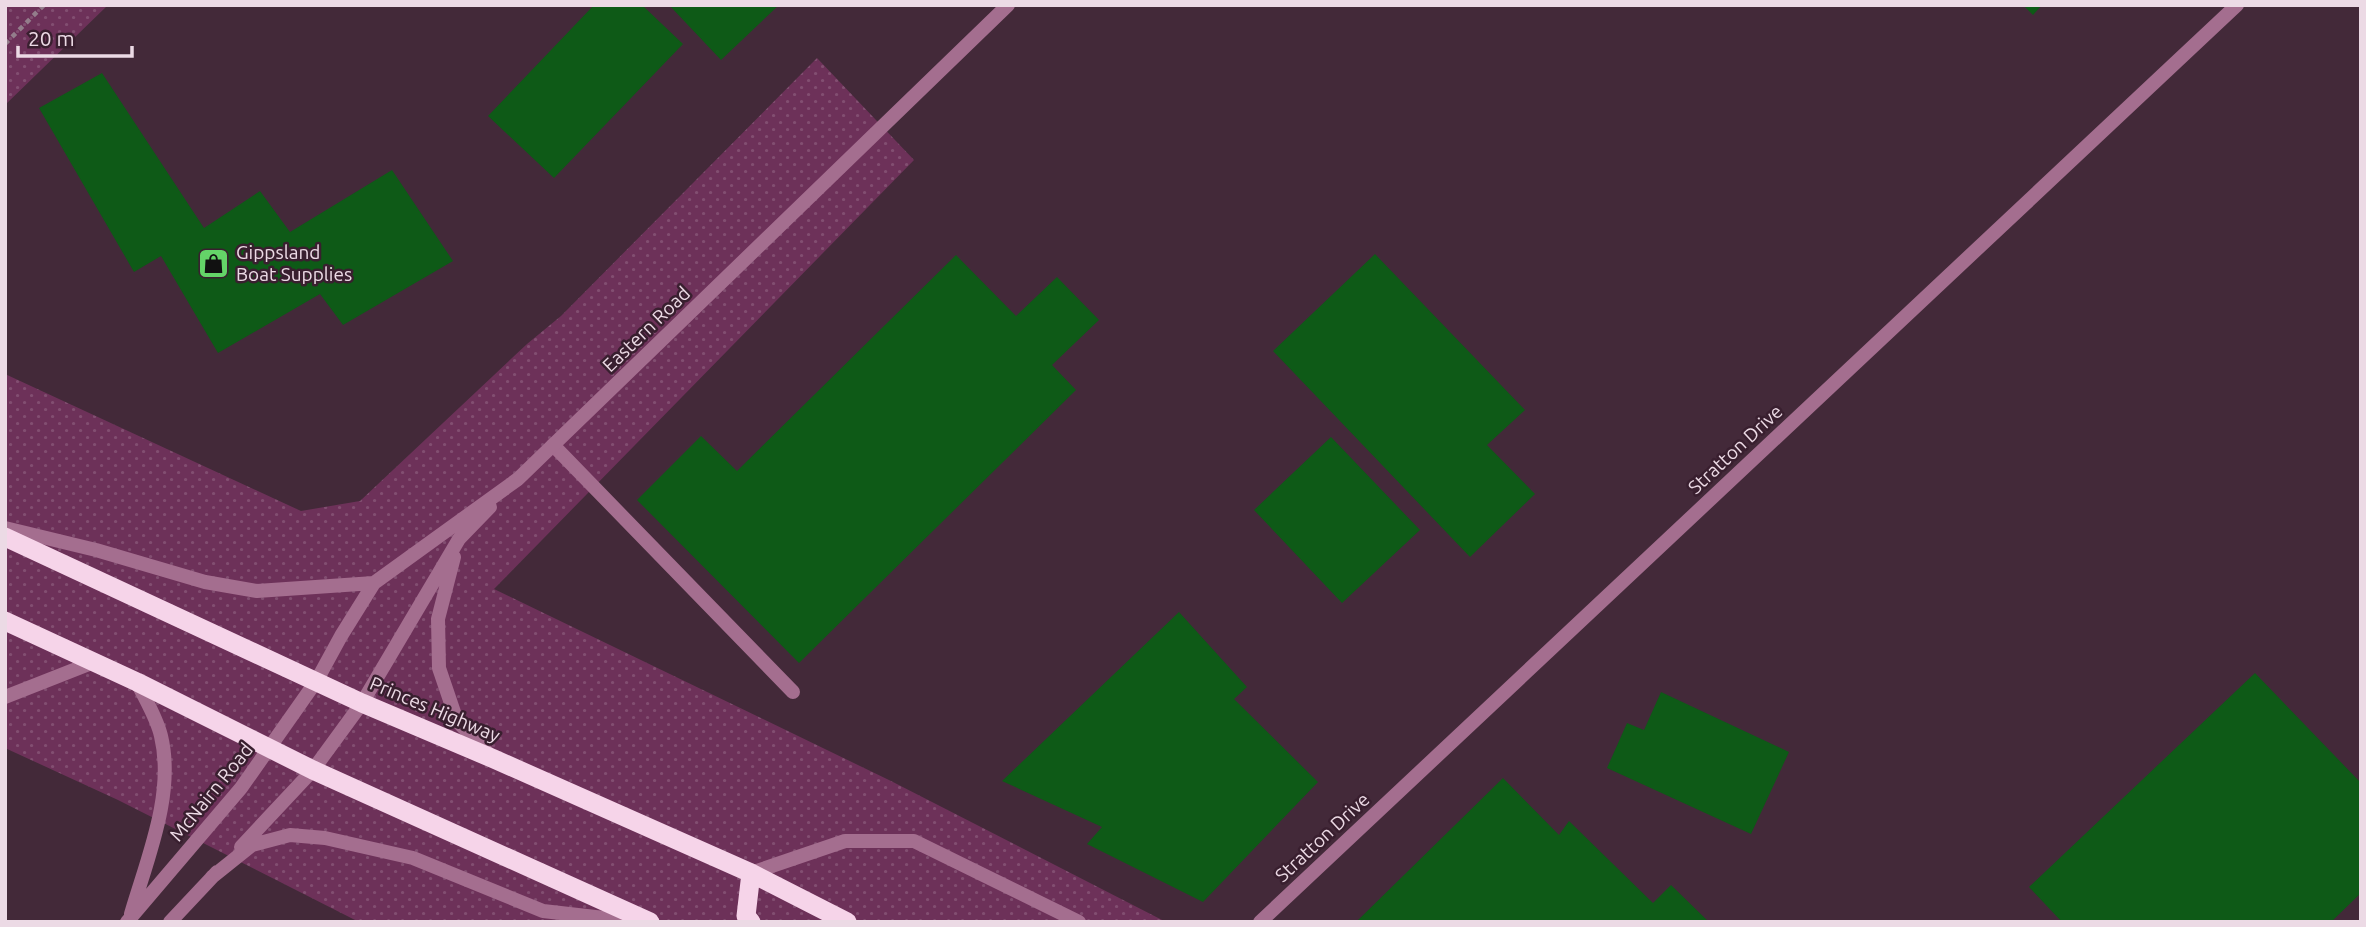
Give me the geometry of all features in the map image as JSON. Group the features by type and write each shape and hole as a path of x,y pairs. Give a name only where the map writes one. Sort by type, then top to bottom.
{"highway":[{"name":"Princes Highway","path":"5,537 362,703 751,873 847,922"},
{"path":"5,621 137,682 313,770 650,922"},
{"path":"751,873 746,915 751,922"}],"street":[{"name":"Eastern Road","path":"317,680 374,583 518,479 1009,5"},
{"name":"Stratton Drive","path":"1260,922 2237,5"},
{"path":"553,445 793,692"},
{"path":"170,922 313,770 362,703 459,539 518,479"},
{"path":"5,528 96,550 205,582 257,591 374,583"},
{"path":"459,539 438,619 439,668 457,721 494,759"},
{"path":"5,697 94,662"},
{"name":"McNairn Road","path":"128,920 241,788 317,680"},
{"path":"128,920 164,796 166,767 161,734 137,682"},
{"path":"212,877 252,845 290,835 325,838 413,858 543,911 639,922"},
{"path":"751,873 845,841 914,841 1079,922"}],"path":[{"path":"5,44 44,5"}],"shaded area":[{"path":"5,5 108,5 5,105"},
{"path":"817,58 914,160 494,589 891,781 1166,922 359,922 118,800 5,748 5,374 301,511 360,501 527,344 561,316"}],"building":[{"path":"594,5 642,5 683,44 554,178 488,116"},
{"path":"669,5 779,5 721,60"},
{"path":"2023,5 2042,5 2033,15"},
{"path":"102,73 204,228 260,191 290,232 392,170 453,261 343,325 320,294 218,353 161,256 134,272 39,108"},
{"path":"1375,254 1525,410 1487,445 1535,494 1470,557 1273,351"},
{"path":"956,255 1016,316 1057,277 1099,320 1052,365 1076,390 799,663 637,500 701,436 737,471"},
{"path":"1331,437 1420,530 1342,603 1254,510"},
{"path":"1179,612 1247,687 1234,699 1318,782 1203,902 1087,844 1102,827 1002,781"},
{"path":"2255,673 2361,783 2361,893 2331,922 2062,922 2029,887"},
{"path":"1661,692 1789,752 1751,834 1607,768 1627,723 1644,730"},
{"path":"1503,778 1559,835 1569,821 1653,903 1671,885 1709,922 1356,922"}],"place":[{"name":"Gippsland Boat Supplies","path":"213,263"}]}
